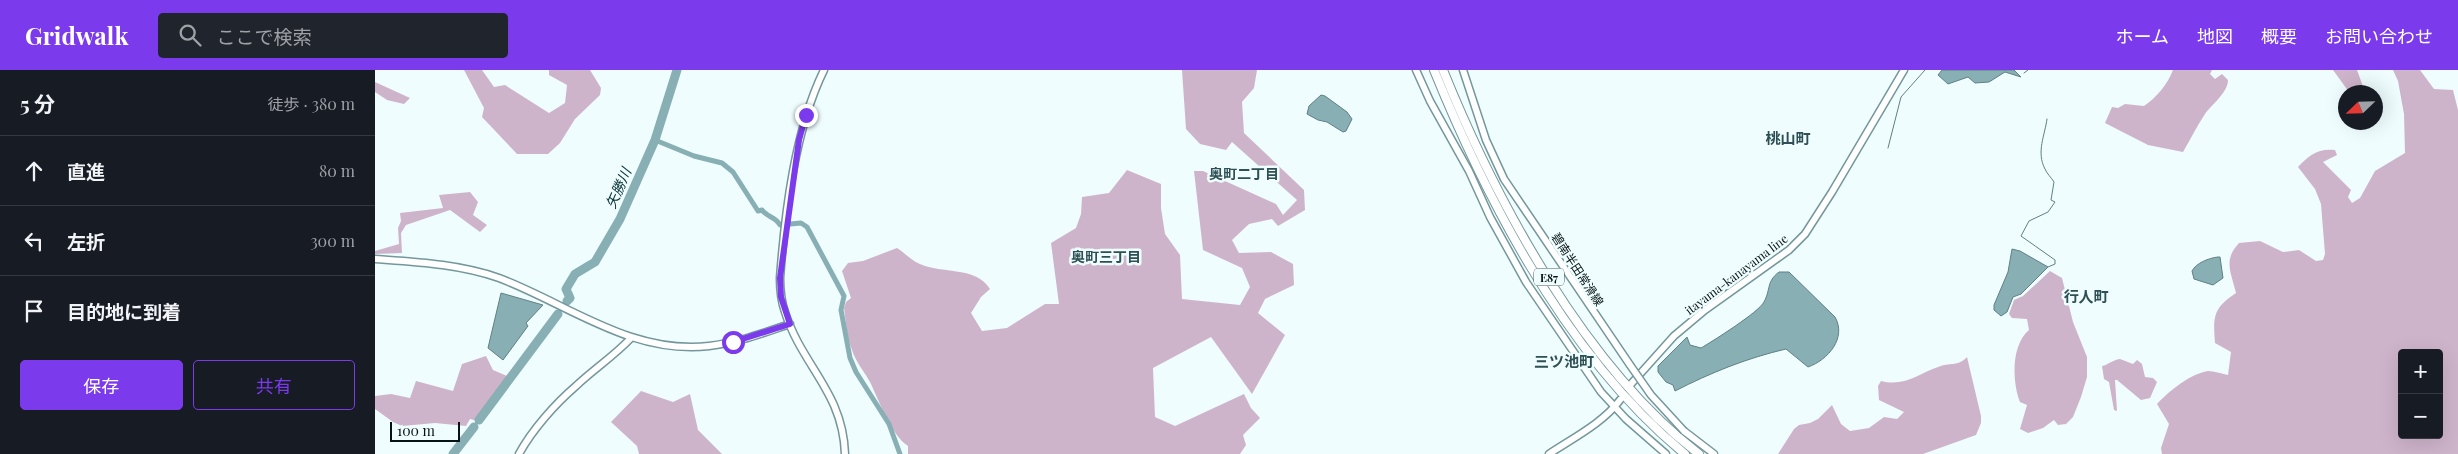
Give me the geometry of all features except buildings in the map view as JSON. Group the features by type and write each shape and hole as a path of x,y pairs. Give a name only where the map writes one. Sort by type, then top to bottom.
{"highway":[{"name":"E87","path":"1434,70 1489,189 1553,300 1616,386 1644,417 1685,454"},
{"name":"E87","path":"1443,70 1498,189 1540,264 1573,314 1610,366 1634,395 1665,426 1699,454"}],"main road":[{"path":"824,70 799,140 782,254 781,297 790,324 836,406 843,431 845,454"},
{"path":"1416,70 1509,255 1588,375 1614,407 1666,454"},
{"name":"碧南半田常滑線","path":"1463,70 1486,140 1513,193 1635,373 1661,407 1684,431 1714,454"},
{"name":"itayama-kanayama line","path":"1631,384 1674,336 1705,310 1789,250 1805,234 1904,70"},
{"path":"375,259 435,264 486,274 523,288 596,324 631,338 671,346 707,347 745,339 790,324"},
{"path":"519,454 530,437 568,393 619,351 631,338"},
{"path":"1549,454 1591,427 1620,400"}],"shaded area":[{"path":"464,70 482,70 494,87 505,85 549,113 565,103 567,85 549,75 549,70 590,70 601,88 600,95 575,119 560,143 548,154 517,154 482,117 484,108"},
{"path":"1182,70 1257,70 1254,88 1242,102 1244,133 1304,190 1305,210 1278,226 1272,219 1249,224 1232,240 1239,253 1271,252 1293,264 1294,285 1265,299 1258,313 1285,335 1252,394 1211,337 1153,368 1155,417 1175,426 1244,394 1251,408 1260,418 1243,435 1246,445 1240,454 908,454 908,446 891,426 850,345 844,308 846,302 851,298 842,271 848,263 863,261 897,248 920,264 976,277 990,289 981,297 971,313 982,331 1007,328 1045,304 1059,304 1051,243 1076,228 1081,214 1082,197 1109,193 1127,170 1161,184 1161,208 1165,234 1180,255 1182,299 1240,305 1250,287 1242,268 1203,250 1194,171 1203,171 1276,204 1283,215 1297,200 1232,142 1226,150 1200,144 1186,129"},
{"path":"2173,70 2212,70 2210,74 2215,79 2222,74 2228,80 2225,90 2205,114 2183,152 2148,145 2105,123 2112,107 2118,108 2125,104 2144,106 2165,86"},
{"path":"2333,70 2357,70 2362,85 2344,85"},
{"path":"2393,70 2420,70 2434,89 2453,90 2458,110 2458,454 2162,454 2161,448 2169,424 2157,404 2187,379 2201,373 2208,371 2228,375 2231,352 2215,343 2214,326 2216,314 2223,303 2236,293 2230,266 2231,255 2234,249 2239,243 2260,241 2283,252 2299,250 2316,261 2323,260 2325,254 2321,204 2315,189 2298,167 2314,153 2324,150 2335,150 2337,155 2323,162 2351,190 2348,197 2352,203 2360,198 2375,171 2405,153 2404,114 2398,81"},
{"path":"375,82 410,98 404,104 387,100 375,92"},
{"path":"470,192 478,202 473,215 487,225 480,232 450,210 406,225 401,233 402,253 375,254 375,251 399,244 398,228 401,221 400,213 443,208 439,195"},
{"path":"2050,271 2062,278 2073,322 2087,357 2087,377 2073,417 2066,424 2058,425 2054,420 2043,428 2028,433 2020,429 2027,405 2020,402 2017,394 2015,364 2019,345 2029,330 2027,319 2012,318 2009,314 2014,300 2023,296"},
{"path":"486,356 493,370 512,378 482,422 470,419 466,426 435,423 402,426 375,409 375,396 391,394 410,398 416,381 453,391 462,364"},
{"path":"1967,357 1981,416 1981,423 1976,435 1923,454 1778,454 1794,429 1799,425 1818,419 1832,405 1841,424 1850,431 1869,428 1884,417 1897,419 1904,412 1879,400 1878,386 1881,381 1904,381 1942,366 1960,362"},
{"path":"2120,359 2133,364 2137,360 2142,364 2145,377 2153,378 2157,382 2150,398 2141,400 2115,380 2117,411 2114,410 2109,382 2104,379 2102,366"},
{"path":"641,391 673,402 690,394 698,430 722,454 639,454 637,446 611,422"}],"water":[{"path":"1942,70 2014,70 2021,77 2005,72 1989,82 1975,83 1968,77 1948,84 1938,75"},
{"path":"1321,95 1347,112 1352,119 1346,131 1343,132 1327,122 1307,114 1309,106"},
{"path":"2012,249 2020,251 2048,267 2021,294 2013,297 2007,312 2001,316 1994,310 1994,305 2008,272"},
{"path":"2220,257 2223,278 2213,285 2194,279 2192,271 2196,266"},
{"path":"1779,272 1789,272 1835,317 1839,333 1828,354 1808,367 1786,349 1729,367 1675,391 1673,385 1666,382 1658,372 1658,366 1687,337 1690,345 1701,348 1754,312 1764,302 1770,282"},
{"path":"501,293 543,305 526,323 528,326 503,360 488,348"}],"waterway":[{"name":"矢勝川","path":"567,301 570,298 566,289 575,274 595,262 620,219 655,140 677,70"},
{"path":"1888,148 1901,97 1925,70"},
{"path":"2024,73 2028,70"},
{"path":"2047,119 2041,156 2042,163 2054,182 2051,200 2055,202 2048,212 2029,221 2021,236 2055,260 2055,264 2048,267"},
{"path":"655,140 694,156 722,163 733,172 758,211 762,210 780,225 801,223 807,227 844,296 841,310 850,358 856,372 889,424 900,454"},
{"name":"矢勝川","path":"479,420 558,314"},
{"name":"矢勝川","path":"453,454 474,427"}],"district":[{"name":"桃山町","path":"1788,138"},
{"name":"奥町二丁目","path":"1244,173"},
{"name":"奥町三丁目","path":"1106,256"},
{"name":"行人町","path":"2086,296"},
{"name":"三ツ池町","path":"1564,361"}],"route":[{"path":"733,342 790,324 781,297 780,278 799,140 806,115"}]}
